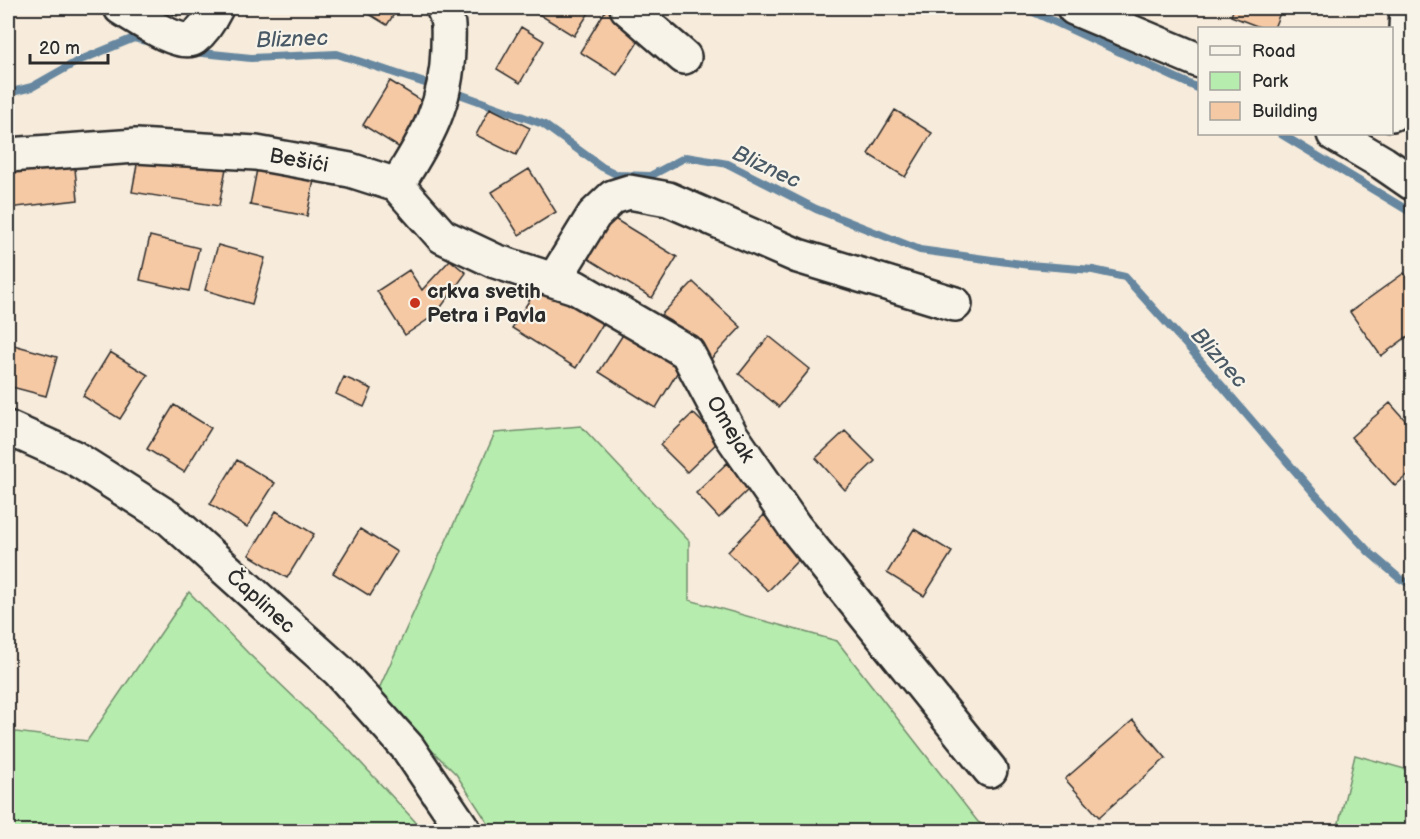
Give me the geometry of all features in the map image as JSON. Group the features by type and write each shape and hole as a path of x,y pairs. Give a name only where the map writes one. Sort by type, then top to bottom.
{"street":[{"path":"121,8 170,36 185,41 193,39 211,18 216,8"},
{"path":"397,185 423,144 445,86 449,18 443,8"},
{"path":"627,8 684,57"},
{"path":"1074,8 1198,60"},
{"path":"1393,108 1406,29 1407,8"},
{"path":"1338,135 1386,148 1413,183"},
{"name":"Bešići","path":"8,155 136,147 256,153 350,170 397,185"},
{"name":"Omejak","path":"397,185 442,236 495,261 575,287 687,352 731,435 794,526 990,770"},
{"path":"554,280 594,215 613,197 629,192 668,199 798,256 955,304"},
{"name":"Čaplinec","path":"8,428 73,457 169,518 339,671 408,748 465,831"}],"green space":[{"path":"581,426 689,541 689,600 837,641 978,822 994,831 493,831 456,774 410,729 378,691 495,433"},
{"path":"189,592 248,653 350,751 424,831 8,831 8,731 87,741"},
{"path":"1355,755 1412,771 1412,831 1337,831"}],"building":[{"path":"161,8 182,8 177,16"},
{"path":"359,8 398,8 387,25"},
{"path":"540,8 592,8 574,36 537,13"},
{"path":"607,8 645,31 617,75 580,52"},
{"path":"1234,8 1282,8 1274,27 1259,27 1231,16"},
{"path":"521,27 544,41 520,83 497,69"},
{"path":"390,81 427,104 400,148 363,125"},
{"path":"490,108 530,128 516,155 476,135"},
{"path":"895,110 932,133 905,177 868,154"},
{"path":"140,148 227,163 219,206 132,192"},
{"path":"74,158 78,200 8,208 8,165"},
{"path":"259,159 316,170 307,216 250,205"},
{"path":"529,169 556,212 519,235 492,192"},
{"path":"613,218 677,257 652,298 587,258"},
{"path":"150,236 199,248 189,291 140,280"},
{"path":"218,245 265,258 252,304 205,290"},
{"name":"crkva svetih Petra i Pavla","path":"450,260 466,273 436,314 405,335 377,291 409,270 422,290"},
{"path":"1404,273 1412,284 1412,333 1381,356 1350,312"},
{"path":"693,282 741,327 709,361 661,315"},
{"path":"540,283 604,322 576,368 512,328"},
{"path":"624,333 680,368 656,408 599,372"},
{"path":"769,336 810,369 779,407 739,374"},
{"path":"10,344 57,357 46,396 8,386"},
{"path":"110,352 148,375 120,419 83,396"},
{"path":"344,377 372,389 364,407 336,394"},
{"path":"1390,403 1412,428 1412,471 1395,486 1351,437"},
{"path":"174,405 211,428 184,472 147,449"},
{"path":"693,413 720,440 687,472 660,445"},
{"path":"845,431 875,461 845,490 816,458"},
{"path":"237,460 275,483 247,527 210,504"},
{"path":"727,463 750,488 719,518 696,493"},
{"path":"276,511 314,534 287,578 249,555"},
{"path":"764,515 804,554 768,591 728,552"},
{"path":"360,529 397,552 370,596 333,573"},
{"path":"914,529 952,552 924,596 887,573"},
{"path":"1133,720 1166,758 1099,817 1065,779"}],"waterway":[{"path":"1025,8 1198,88"},
{"name":"Bliznec","path":"8,93 32,87 78,61 134,38 150,42"},
{"name":"Bliznec","path":"193,52 251,58 337,54 437,87"},
{"name":"Bliznec","path":"451,91 543,124 602,167 618,175 650,176 686,157 728,164 816,209 920,250 1029,265 1093,270 1125,277 1314,493 1369,552 1399,578 1412,585"},
{"path":"1283,135 1412,213"}],"place":[{"name":"crkva svetih Petra i Pavla","path":"415,303"}]}
